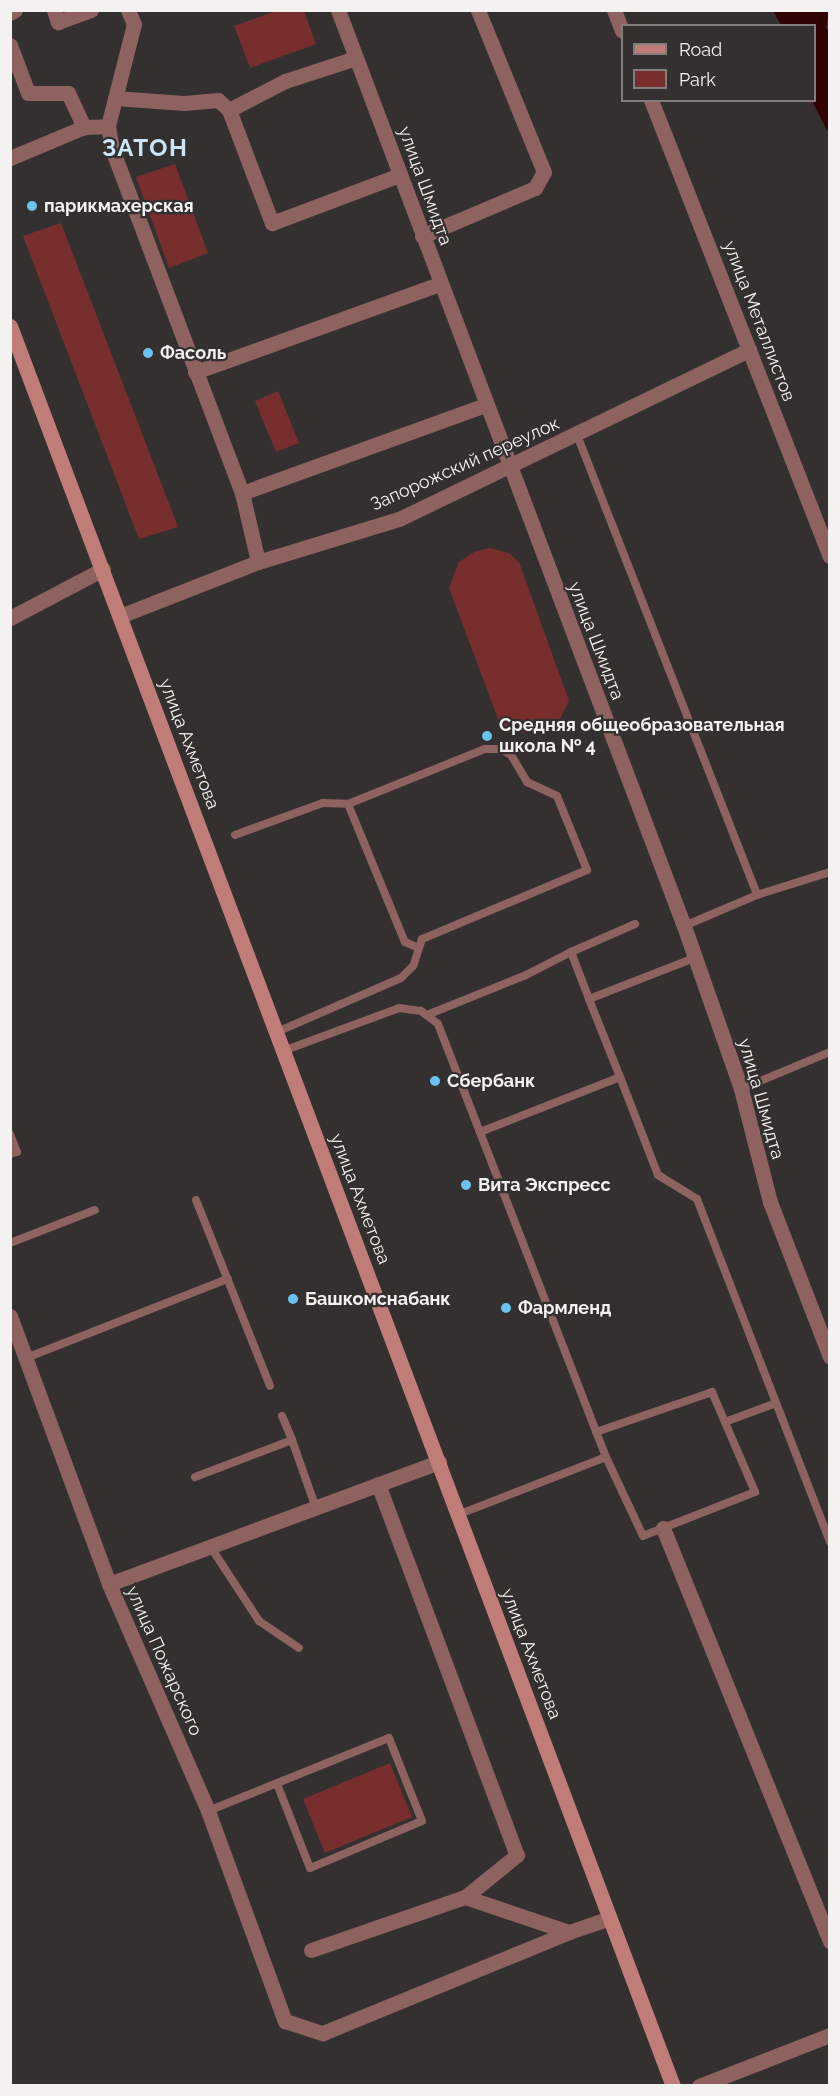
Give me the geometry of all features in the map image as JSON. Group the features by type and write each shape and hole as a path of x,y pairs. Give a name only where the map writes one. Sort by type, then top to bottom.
{"main road":[{"name":"улица Ахметова","path":"10,326 673,2085"}],"street":[{"path":"10,13 15,10"},
{"path":"54,10 58,22 91,10"},
{"path":"128,10 134,24 108,126 112,149 242,493 258,562"},
{"name":"улица Шмидта","path":"338,10 508,467 684,926 741,1089 770,1202 830,1357"},
{"path":"422,236 535,188 544,172 478,10"},
{"path":"614,10 621,28"},
{"path":"10,45 28,93 68,93 84,127"},
{"path":"229,110 285,81 356,58"},
{"path":"115,98 184,103 218,100 229,110 272,223 400,175"},
{"name":"улица Металлистов","path":"652,102 830,556"},
{"path":"10,158 84,127 108,126"},
{"path":"195,372 440,284"},
{"name":"Запорожский переулок","path":"120,616 258,562 399,519 749,350"},
{"path":"242,493 485,405"},
{"path":"10,618 103,569"},
{"name":"улица Пожарского","path":"10,1316 109,1584 208,1811 285,2021 322,2033 569,1932"},
{"path":"109,1584 439,1462"},
{"path":"311,1950 465,1897 517,1855 378,1484"},
{"path":"663,1528 830,1942"},
{"path":"465,1897 569,1932 610,1918"},
{"path":"699,2085 830,2035"}],"lane":[{"path":"576,435 757,895"},
{"path":"235,835 323,803 348,804 485,749 501,749 512,755 527,782 557,796 587,870 422,939 414,966 401,978 277,1032"},
{"path":"348,804 405,942 419,948"},
{"path":"684,926 757,895 830,872"},
{"path":"427,1014 519,978 635,924"},
{"path":"571,952 658,1175 697,1199 830,1542"},
{"path":"589,999 694,958"},
{"path":"283,1051 399,1008 427,1014 438,1024 596,1432 606,1457 643,1536 755,1492 712,1392 596,1432"},
{"path":"741,1089 830,1052"},
{"path":"480,1132 620,1077"},
{"path":"10,1134 17,1152 10,1154"},
{"path":"196,1200 270,1386"},
{"path":"10,1243 95,1210"},
{"path":"26,1358 228,1279"},
{"path":"725,1422 776,1404"},
{"path":"282,1416 316,1508"},
{"path":"195,1477 292,1440"},
{"path":"457,1515 606,1457"},
{"path":"210,1546 258,1621 299,1648"},
{"path":"208,1811 389,1738 422,1821 310,1868 277,1785"}],"green space":[{"path":"276,11 304,11 316,44 250,68 234,26"},
{"path":"175,164 208,253 169,268 136,177"},
{"path":"61,223 178,527 139,539 23,236"},
{"path":"278,391 299,443 276,452 255,401"},
{"path":"490,548 509,553 519,562 569,701 556,727 545,732 510,733 501,727 449,588 459,562 474,552"},
{"path":"390,1763 412,1817 325,1853 303,1799"}],"shaded area":[{"path":"773,11 829,11 826,28 830,31 829,134 813,102 816,102 816,24 780,24"}],"place":[{"name":"парикмахерская","path":"32,206"},
{"name":"Фасоль","path":"148,353"},
{"name":"Средняя общеобразовательная школа № 4","path":"487,736"},
{"name":"Сбербанк","path":"435,1081"},
{"name":"Вита Экспресс","path":"466,1185"},
{"name":"Башкомснабанк","path":"293,1299"},
{"name":"Фармленд","path":"506,1308"}],"district":[{"name":"ЗАТОН","path":"145,148"}]}
